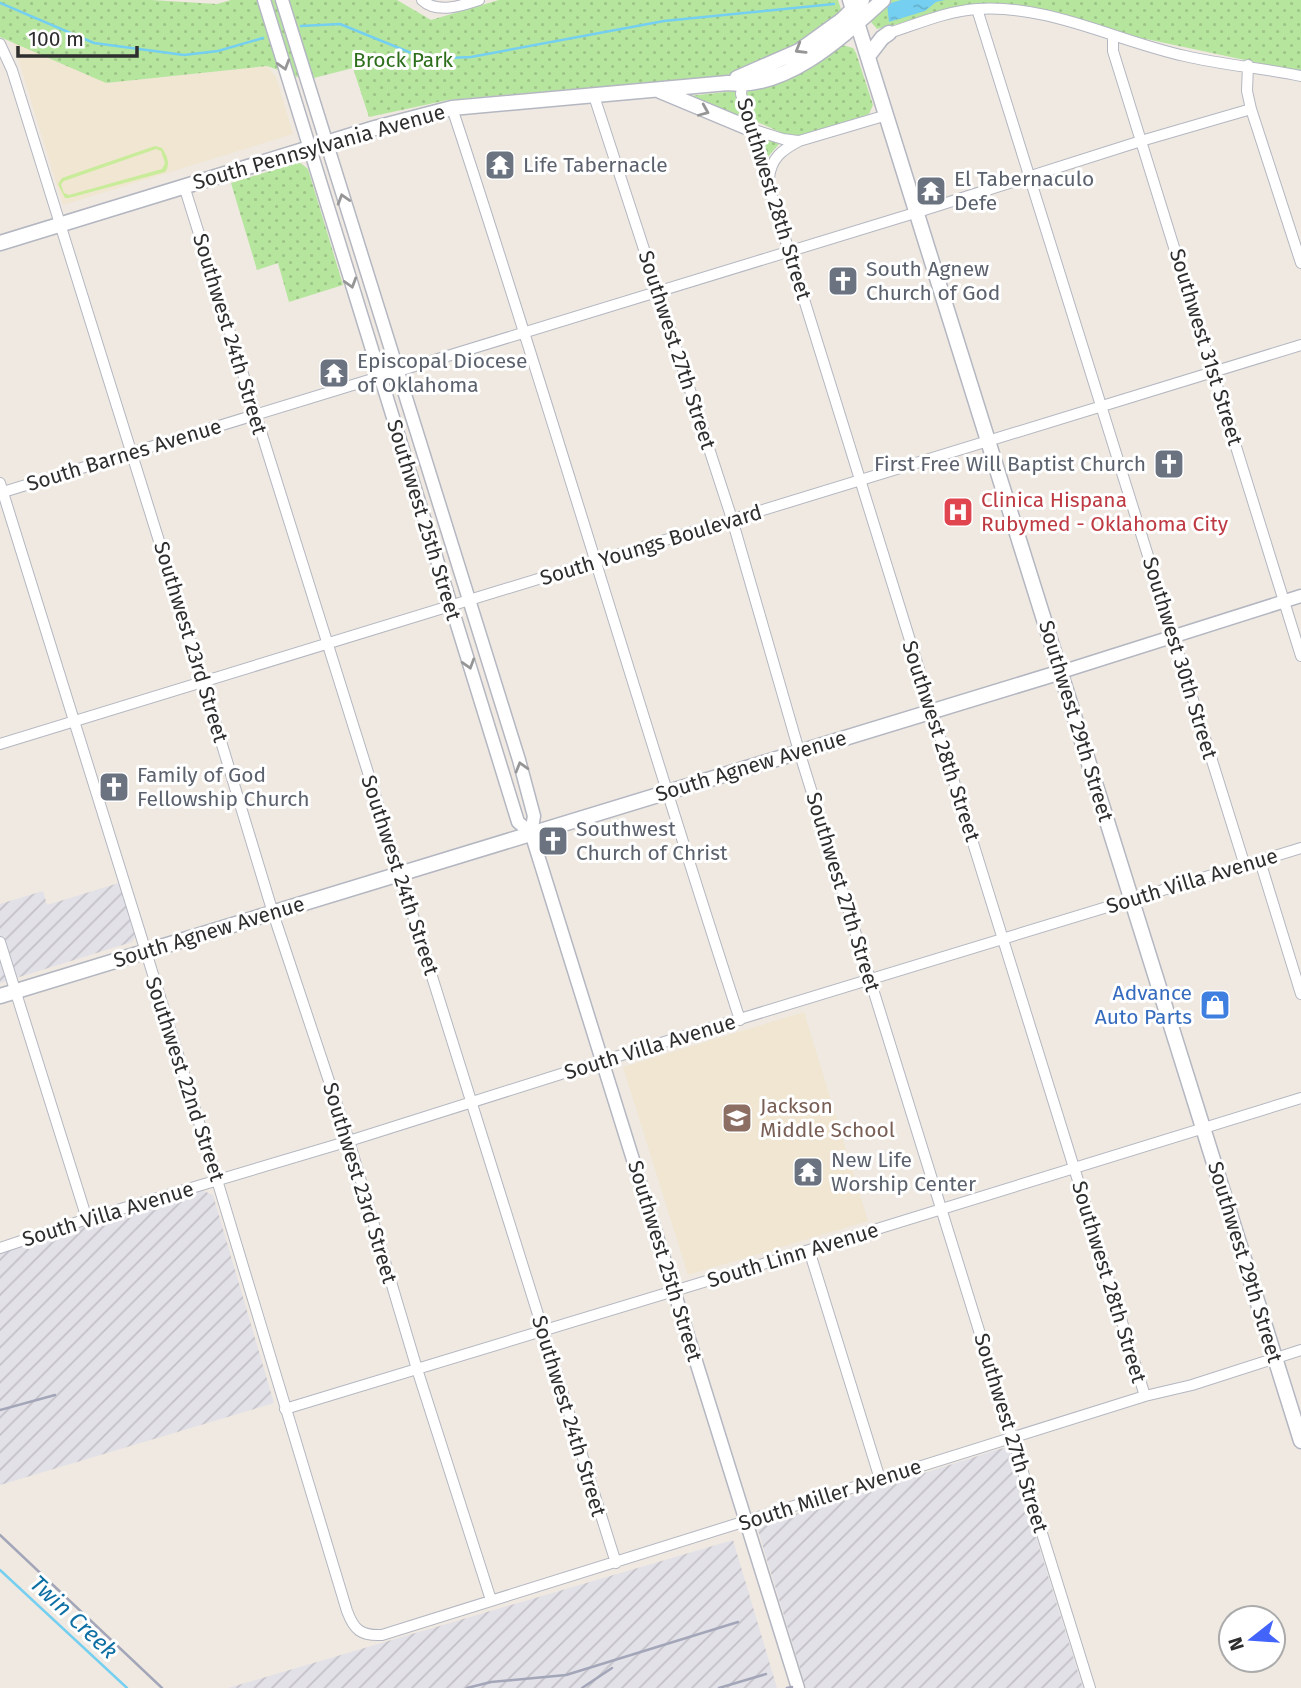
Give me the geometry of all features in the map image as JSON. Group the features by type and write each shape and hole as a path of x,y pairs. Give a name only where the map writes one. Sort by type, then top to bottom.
{"main road":[{"name":"South Pennsylvania Avenue","path":"735,84 799,51 842,20 883,0"},
{"name":"South Pennsylvania Avenue","path":"0,243 310,147 453,108 735,84 788,71 840,39 857,12"},
{"path":"840,39 859,45 869,55 889,33 857,12"},
{"name":"Southwest 29th Street","path":"857,12 1301,1441"},
{"path":"658,90 751,129"},
{"name":"South Agnew Avenue","path":"7,994 1060,671"}],"street":[{"name":"Southwest 25th Street","path":"264,0 517,822 531,833"},
{"name":"Southwest 25th Street","path":"282,0 534,816 531,833 798,1688"},
{"path":"424,2 435,7 456,7 479,0"},
{"path":"889,33 953,13 977,9 1029,12 1185,57 1248,65 1301,76"},
{"name":"Southwest 30th Street","path":"977,9 1245,866"},
{"name":"Southwest 31st Street","path":"1114,37 1113,51 1301,656"},
{"name":"Southwest 23rd Street","path":"1,45 12,71 204,681 273,913 349,1142 417,1369 491,1600"},
{"path":"1248,65 1247,91 1251,109 1301,263"},
{"name":"Southwest 28th Street","path":"735,84 741,94 1145,1396"},
{"name":"Southwest 27th Street","path":"594,96 732,519 799,751 1090,1688"},
{"path":"453,108 525,331 666,792 740,1020"},
{"name":"South Barnes Avenue","path":"1,489 132,453 1251,109"},
{"path":"768,182 771,165 786,148 799,141 887,114"},
{"path":"751,129 799,141"},
{"name":"Southwest 24th Street","path":"184,186 616,1563"},
{"name":"South Youngs Boulevard","path":"0,744 1301,345"},
{"name":"Southwest 22nd Street","path":"1,489 217,1180 347,1611 352,1624 360,1633"},
{"name":"South Agnew Avenue","path":"1060,671 1301,596"},
{"name":"South Villa Avenue","path":"0,1248 1004,937 1301,848"},
{"path":"1260,861 1301,994"},
{"path":"0,942 7,994 87,1219"},
{"name":"South Linn Avenue","path":"285,1409 1301,1098"},
{"path":"809,1250 880,1479"},
{"name":"South Miller Avenue","path":"360,1633 367,1636 382,1635 1145,1396 1192,1385 1301,1350"}],"shaded area":[{"path":"13,42 107,83 267,66 276,77 293,134 63,205"},
{"path":"119,883 135,937 132,942 0,983 0,904 43,891 47,905"},
{"name":"Jackson Middle School","path":"804,1012 868,1221 688,1275 623,1067"},
{"path":"201,1190 213,1195 274,1403 0,1485 0,1252"},
{"path":"1003,1448 1009,1450 1083,1688 806,1688 758,1530 770,1522"},
{"path":"733,1540 777,1688 228,1688"}],"green space":[{"name":"Brock Park","path":"0,0 151,0 217,4 231,0 397,0 431,20 499,0 838,0 842,12 788,52 751,68 723,76 448,100 369,117 353,68 306,80 267,66 106,83 0,37"},
{"path":"890,0 1301,0 1301,72 1118,33 1039,8 983,3 877,29 871,22 871,17"},
{"path":"842,45 853,48 856,53 873,105 869,114 800,137 789,136 753,120 746,95 750,87"},
{"path":"735,91 738,93 747,124 680,97"},
{"path":"762,137 779,144 766,159 759,140"},
{"path":"155,146 162,148 168,160 165,172 69,198 65,198 58,184 62,178","holes":["156,149 161,151 165,163 162,169 69,195 64,193 61,184 64,181"]},
{"path":"299,162 308,169 343,285 289,302 278,263 257,270 231,183"}],"water":[{"path":"901,0 945,0 936,2 925,11 889,22 887,4"}],"waterway":[{"path":"0,3 94,43 184,55 218,51 263,38"},
{"path":"301,26 340,24 426,59 471,57 664,21 834,4"},
{"name":"Twin Creek","path":"0,1570 127,1688"}],"railway":[{"path":"0,1410 55,1395"},
{"path":"0,1535 162,1688"},
{"path":"467,1688 491,1682 566,1675 738,1622"},
{"path":"582,1688 612,1668"},
{"path":"719,1688 766,1674"},
{"path":"787,1688 792,1687"}],"place":[{"name":"Life Tabernacle","path":"500,165"},
{"name":"El Tabernaculo Defe","path":"931,191"},
{"name":"South Agnew Church of God","path":"843,281"},
{"name":"Episcopal Diocese of Oklahoma","path":"334,373"},
{"name":"First Free Will Baptist Church","path":"1169,464"},
{"name":"Clinica Hispana Rubymed - Oklahoma City","path":"958,512"},
{"name":"Family of God Fellowship Church","path":"114,787"},
{"name":"Southwest Church of Christ","path":"553,841"},
{"name":"Advance Auto Parts","path":"1215,1005"},
{"name":"Jackson Middle School","path":"737,1118"},
{"name":"New Life Worship Center","path":"808,1172"}]}
